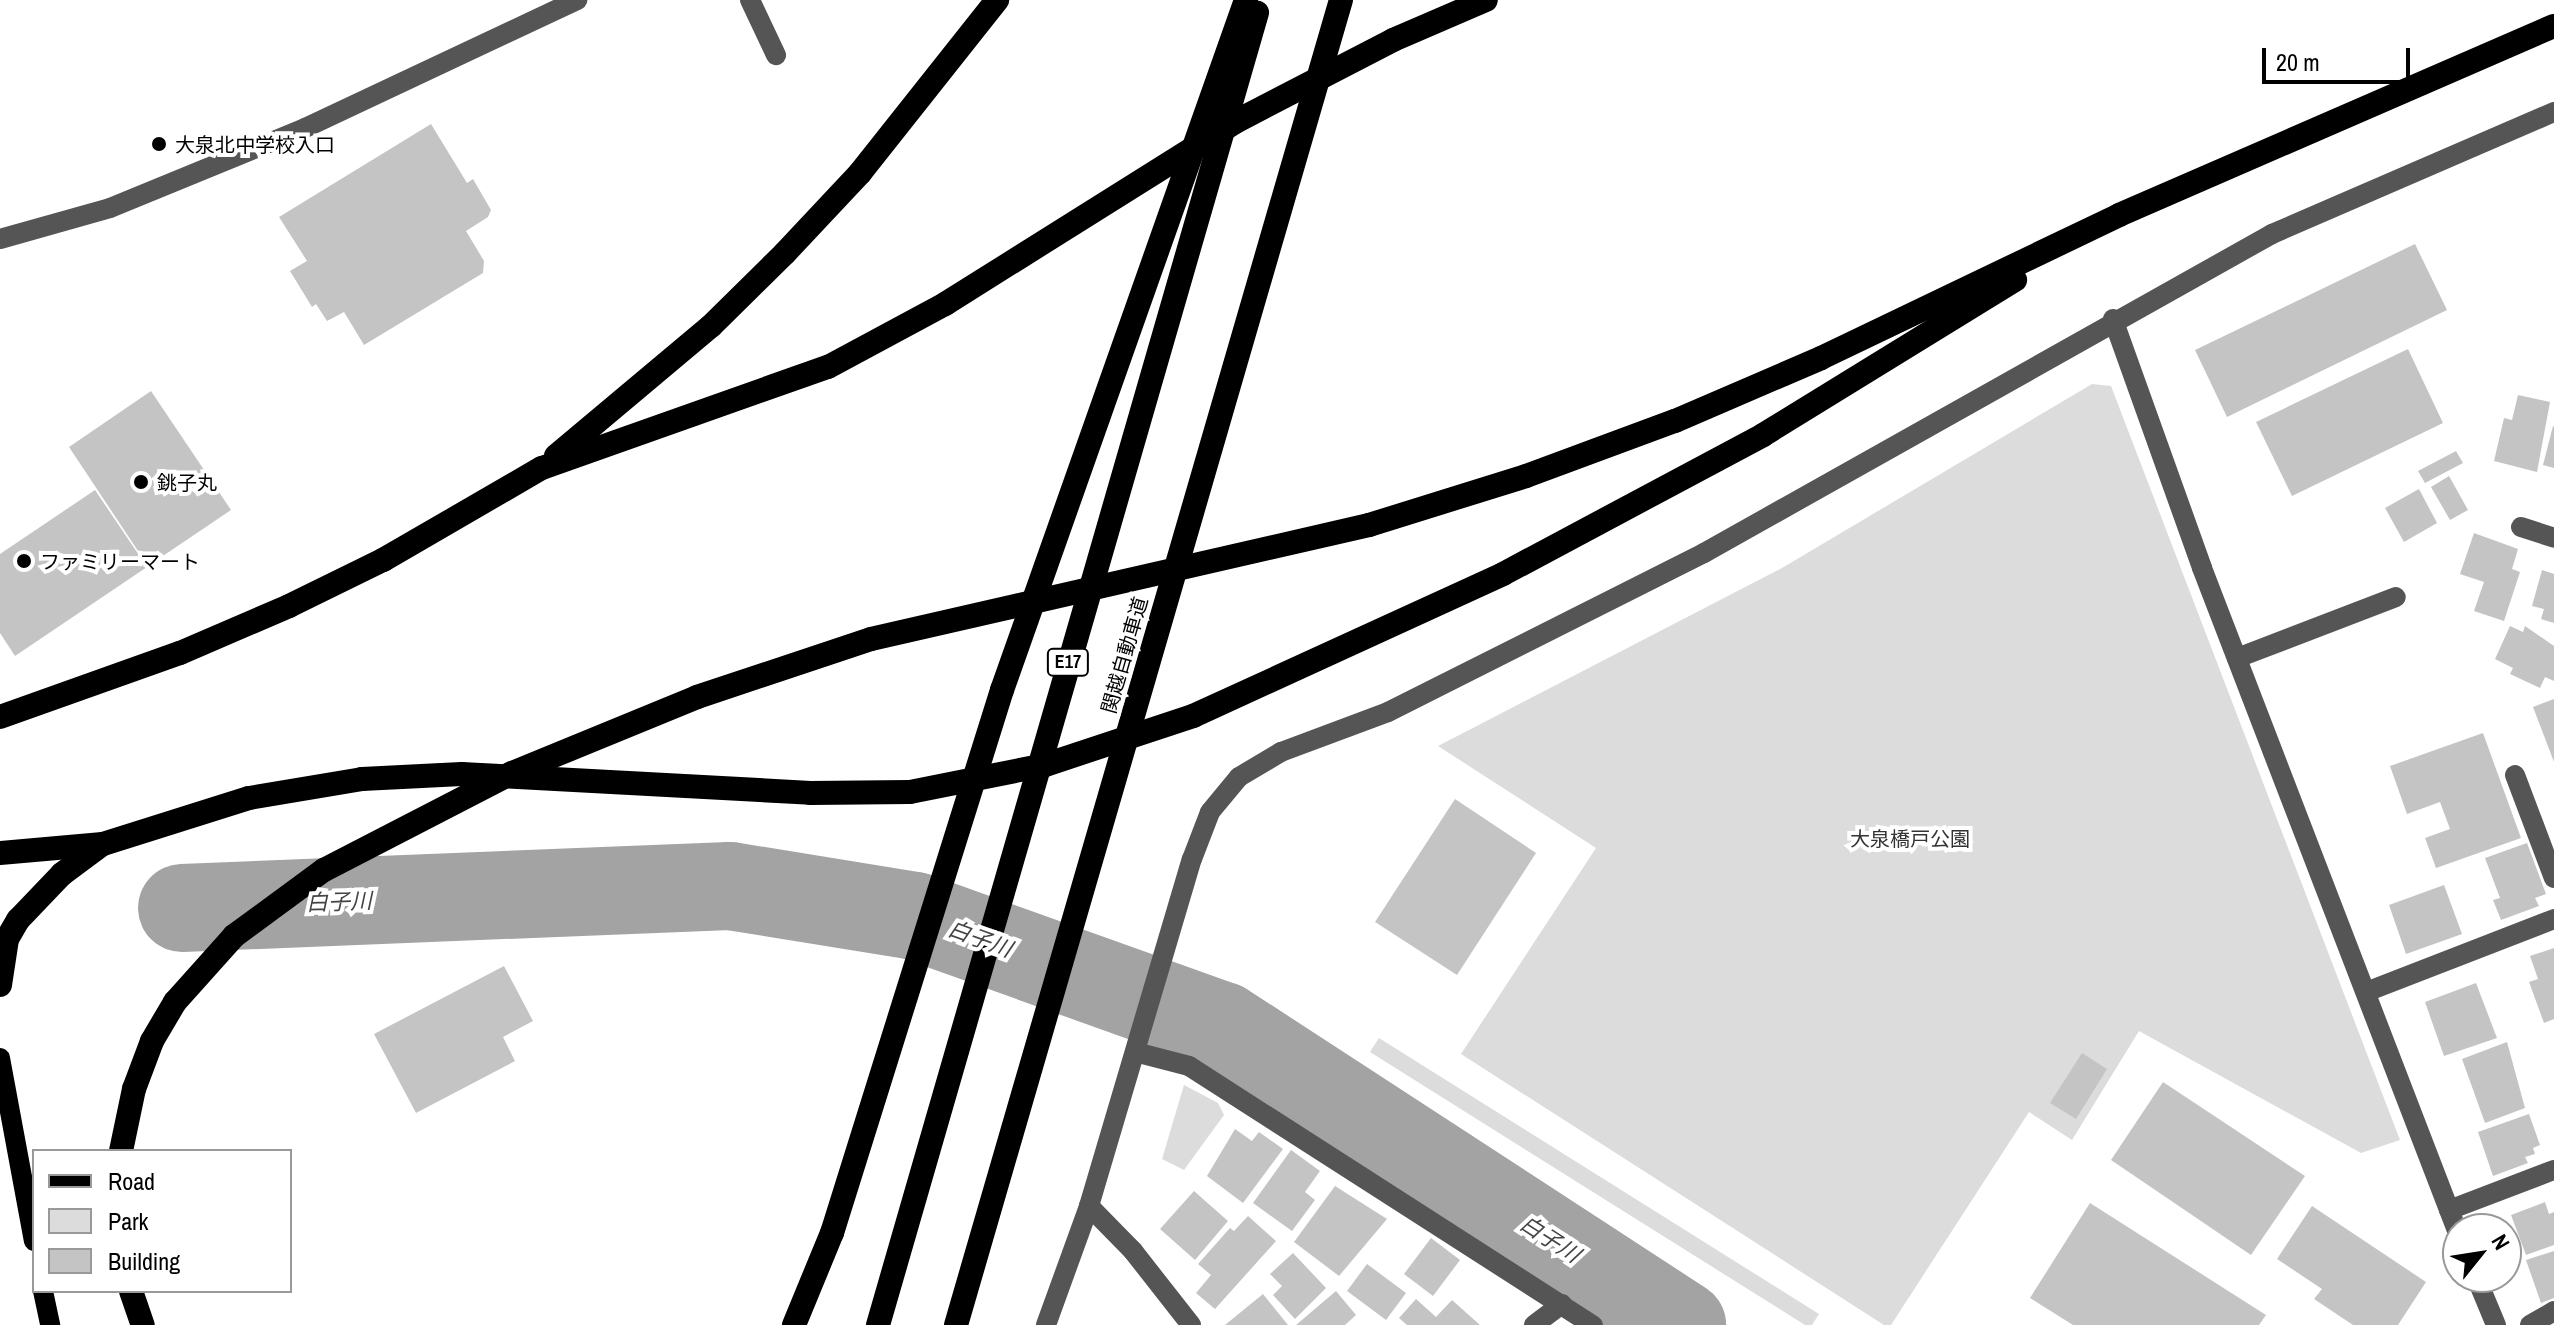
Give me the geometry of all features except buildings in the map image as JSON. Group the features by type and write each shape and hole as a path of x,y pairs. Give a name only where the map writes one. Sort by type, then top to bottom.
{"highway":[{"path":"0,717 29,703 180,653 289,606 383,560 542,468 711,326 785,253 860,173 997,0"},
{"path":"794,1325 832,1233 1002,690 1246,0"},
{"name":"E17","path":"878,1325 1261,0"},
{"name":"関越自動車道","path":"956,1325 1341,0"},
{"path":"542,468 828,367 945,304 1235,122 1393,40 1486,0"},
{"path":"121,1149 134,1089 152,1041 175,1002 234,936 276,903 375,841 512,773 697,697 871,639 1369,525 1526,476 1675,421 1821,358 2119,215 2554,26"},
{"path":"0,853 103,844 249,798 362,779 462,774 810,793 910,792 1045,765 1193,716 1503,574 1763,435 2119,215"},
{"path":"0,703 29,703"},
{"path":"0,985 7,939 18,920 62,874 103,844"},
{"path":"132,1293 143,1325"}],"main road":[{"path":"0,1058 32,1230"},
{"path":"43,1293 50,1325"}],"street":[{"path":"0,239 110,208 305,128 577,0"},
{"path":"750,0 776,55"},
{"path":"1046,1325 1089,1206 1210,812 1239,777 1259,762 1388,712 1704,553 2113,319 2272,234 2554,112"},
{"path":"2113,319 2237,658 2450,1213"},
{"path":"2521,527 2554,538"},
{"path":"2237,658 2396,597"},
{"path":"2515,775 2554,878"},
{"path":"2366,992 2554,919"},
{"path":"1137,1042 1189,1066 1593,1325"},
{"path":"2449,1210 2554,1170"},
{"path":"1089,1206 1133,1251 1191,1325"},
{"path":"2483,1293 2496,1325"},
{"path":"1534,1325 1562,1304"},
{"path":"2530,1325 2554,1311"}],"green space":[{"name":"大泉橋戸公園","path":"2092,384 2111,386 2400,1140 2361,1153 2139,1031 2072,1140 2029,1112 1891,1325 1884,1325 1461,1054 1596,848 1438,746 1782,568"},
{"path":"1379,1038 1819,1314 1812,1325 1805,1325 1370,1052"},
{"path":"1184,1085 1218,1103 1224,1115 1184,1170 1162,1159"}],"waterway":[{"name":"白子川","path":"182,908 730,886 915,916 1223,1026 1682,1325"}],"place":[{"name":"大泉北中学校入口","path":"159,144"},
{"name":"銚子丸","path":"141,482"},
{"name":"ファミリーマート","path":"24,561"}]}
